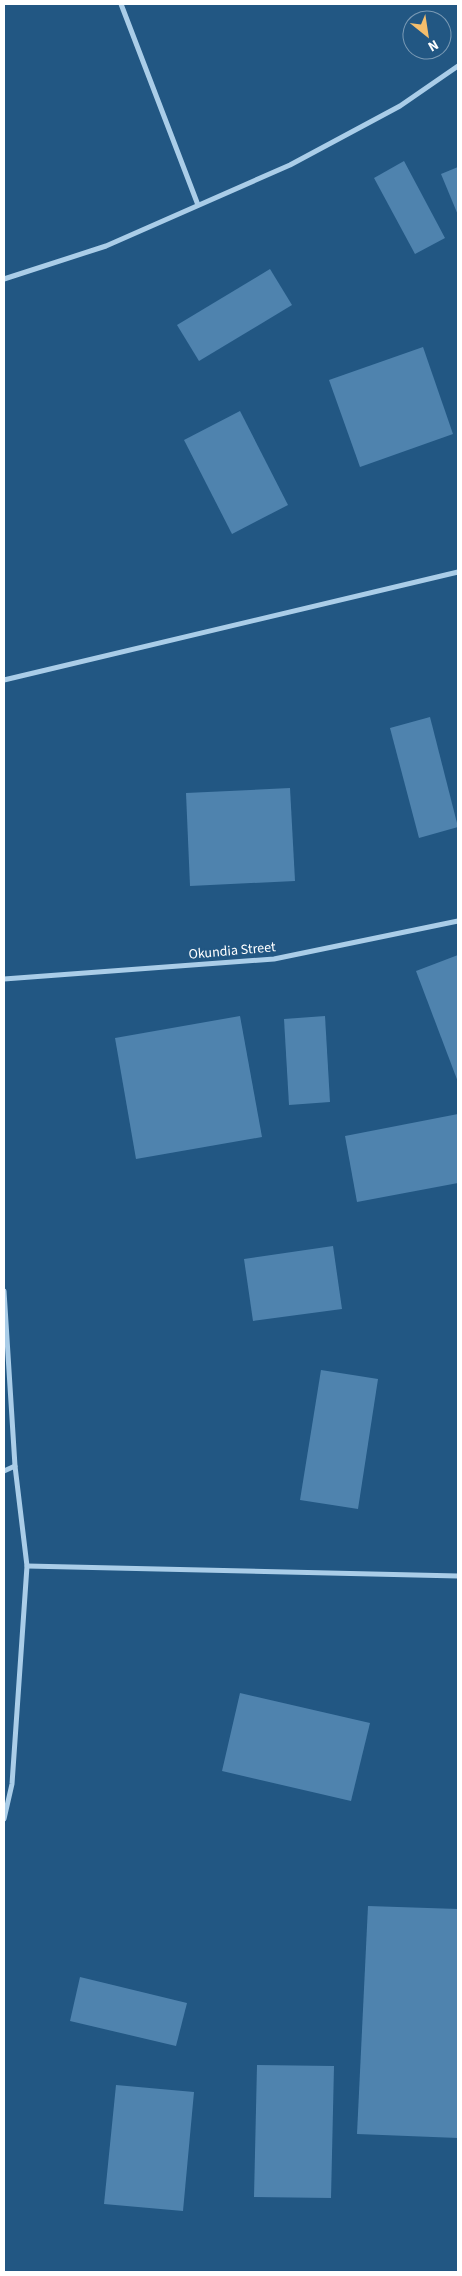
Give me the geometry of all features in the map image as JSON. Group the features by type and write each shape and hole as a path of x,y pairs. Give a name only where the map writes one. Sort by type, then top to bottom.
{"street":[{"path":"121,4 198,205"},
{"path":"4,279 106,246 298,161 400,106 458,66"},
{"path":"4,680 458,572"},
{"name":"Okundia Street","path":"4,979 274,959 458,921"},
{"path":"4,1291 15,1466 27,1566 12,1784 4,1819"},
{"path":"4,1471 15,1466"},
{"path":"27,1566 458,1576"}],"building":[{"path":"404,161 445,238 415,254 374,178"},
{"path":"458,167 458,215 441,174"},
{"path":"270,269 292,305 199,361 177,325"},
{"path":"423,347 453,434 360,467 329,380"},
{"path":"240,411 288,505 232,534 184,440"},
{"path":"430,717 458,827 419,838 390,728"},
{"path":"290,788 295,881 190,886 186,793"},
{"path":"458,955 458,1082 416,971"},
{"path":"240,1016 262,1137 136,1159 115,1038"},
{"path":"325,1016 330,1102 289,1105 284,1019"},
{"path":"458,1114 458,1183 357,1202 345,1136"},
{"path":"333,1246 342,1309 253,1321 244,1259"},
{"path":"321,1370 378,1379 358,1509 300,1500"},
{"path":"240,1693 370,1723 351,1801 222,1771"},
{"path":"368,1906 458,1909 458,2138 357,2134"},
{"path":"80,1977 187,2003 176,2046 70,2021"},
{"path":"257,2065 334,2066 331,2198 254,2197"},
{"path":"116,2085 194,2092 183,2211 104,2204"}]}
